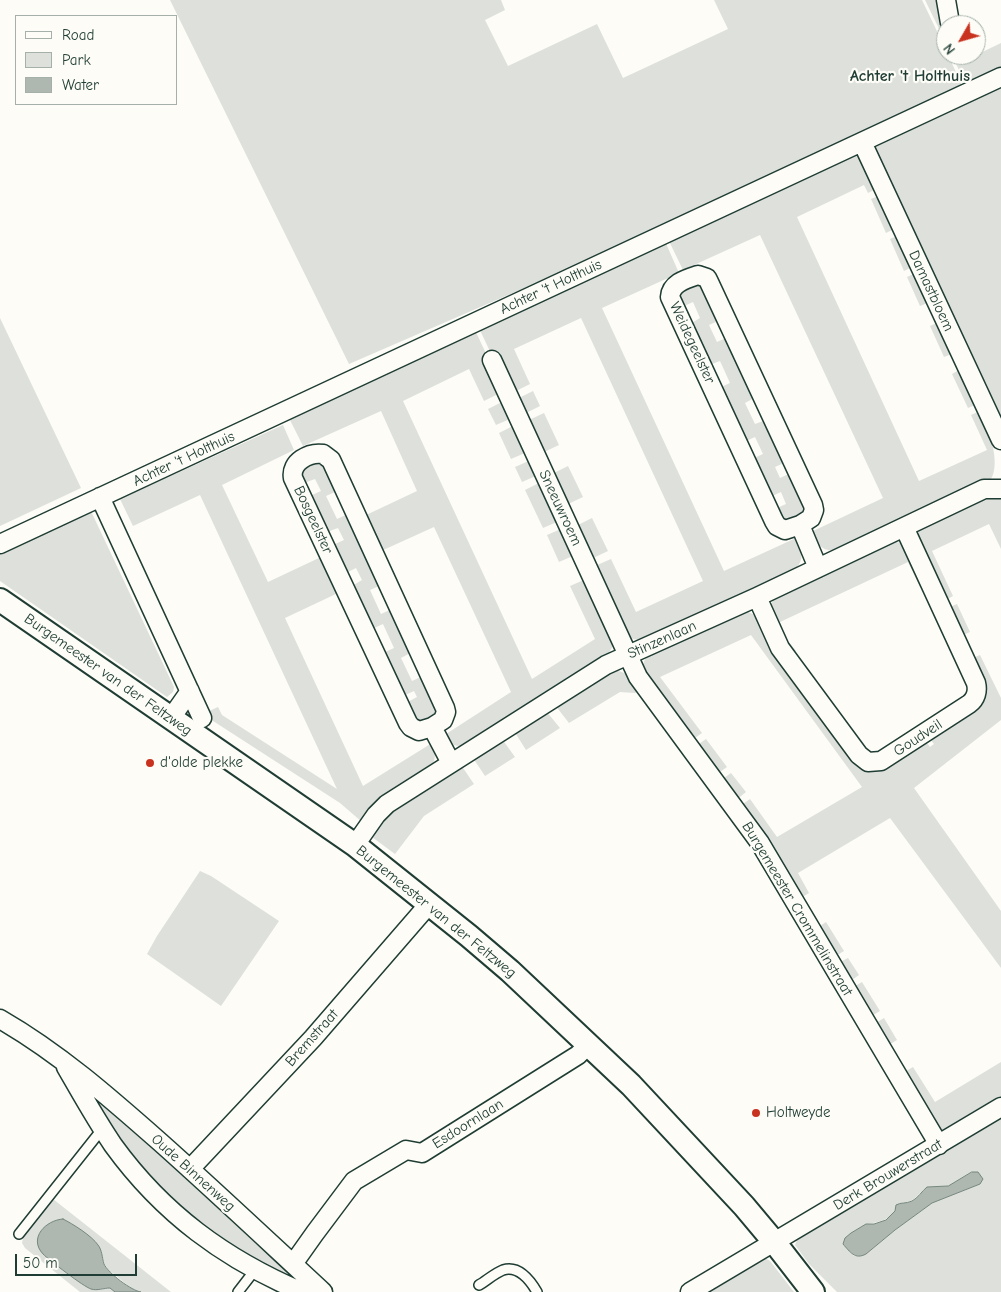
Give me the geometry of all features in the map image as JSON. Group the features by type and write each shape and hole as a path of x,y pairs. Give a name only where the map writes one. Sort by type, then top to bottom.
{"street":[{"path":"946,0 949,15"},
{"name":"Achter 't Holthuis","path":"0,544 1001,77"},
{"name":"Damastbloem","path":"862,142 1001,440"},
{"name":"Weidegeelster","path":"698,275 706,278 709,282 813,505 814,510 811,518 800,525 786,530 777,526 774,521 670,297 671,291 677,284 698,275"},
{"name":"Sneeuwroem","path":"492,360 629,656"},
{"name":"Bosgeelster","path":"312,454 323,454 331,460 445,708 444,720 432,727 419,731 408,724 293,478 292,472 296,463 312,454"},
{"name":"Stinzenlaan","path":"355,845 382,809 596,671 984,489 1001,489"},
{"path":"100,497 202,718"},
{"path":"800,525 818,568"},
{"name":"Goudveil","path":"757,597 780,648 859,755 868,762 881,762 969,704 975,698 977,692 976,682 904,528"},
{"name":"Burgemeester van der Feltzweg","path":"0,600 355,845 430,903 510,971 631,1085 706,1164 775,1243 813,1292"},
{"name":"Burgemeester Crommelinstraat","path":"629,656 642,684 767,855 939,1144"},
{"path":"171,718 190,691"},
{"path":"432,727 451,763"},
{"name":"Bremstraat","path":"190,1169 313,1038 430,903"},
{"name":"Oude Binnenweg","path":"0,1019 60,1058 111,1098 323,1292"},
{"name":"Esdoornlaan","path":"293,1264 354,1181 406,1150 422,1153 578,1055 588,1044"},
{"name":"Oude Binnenweg","path":"60,1058 102,1128 133,1171 170,1210 210,1243 255,1270 302,1292"},
{"name":"Derk Brouwerstraat","path":"690,1292 1001,1107"}],"lane":[{"path":"19,1234 102,1128"},
{"path":"238,1292 255,1270"},
{"path":"479,1285 503,1270 512,1270 520,1272 527,1277 538,1292"}],"green space":[{"path":"170,0 501,0 505,10 485,20 508,66 597,24 623,78 728,29 714,0 922,0 936,29 936,65 953,65 962,85 839,148 690,216 349,364"},
{"path":"925,0 940,0 943,15 936,15 936,23"},
{"path":"1001,43 1001,73 980,82 965,83 957,65 986,65 986,50"},
{"path":"1001,81 1001,426 869,143"},
{"path":"859,148 878,188 868,193 864,185 797,217 919,481 987,450 971,415 980,411 993,446 995,464 991,479 840,549 830,550 822,547 811,532 883,498 760,235 683,270 667,237"},
{"path":"881,195 896,228 886,233 871,199"},
{"path":"899,235 914,266 904,271 890,239"},
{"path":"664,239 679,273 602,308 724,571 796,538 800,548 801,561 791,572 641,640 633,639 627,634 595,566 611,559 636,612 703,581 581,318 514,349 530,384 514,392 494,360 478,326"},
{"path":"916,273 930,302 920,306 907,277"},
{"path":"696,283 701,283 720,320 709,325 717,342 728,337 756,397 745,403 755,424 766,420 786,462 775,467 780,478 791,473 807,507 806,512 784,523 775,509 786,504 781,492 770,497 752,459 763,454 755,437 744,442 719,388 730,383 720,361 709,365 690,324 700,318 693,302 682,307 679,292"},
{"path":"0,318 81,488 0,526"},
{"path":"939,322 954,353 944,357 930,326"},
{"path":"474,328 490,362 500,393 484,401 469,369 403,401 532,679 595,639 570,586 586,579 614,644 607,656 466,745 456,746 443,736 511,692 434,527 381,551 364,516 417,491 381,411 303,446 287,414"},
{"path":"961,369 977,404 968,408 952,374"},
{"path":"533,391 540,406 524,414 517,399"},
{"path":"504,401 512,418 496,425 488,409"},
{"path":"544,413 559,445 542,453 527,421"},
{"path":"283,425 294,450 222,485 268,582 321,557 338,593 285,618 363,786 432,743 434,749 435,759 431,768 362,822 340,803 210,719 207,712 218,707 222,715 337,789 200,495 133,526 120,499"},
{"path":"515,425 527,452 511,459 499,433"},
{"path":"315,460 323,462 337,491 326,496 337,519 348,514 381,585 370,590 381,614 392,609 412,652 401,658 412,681 423,676 439,709 436,717 418,723 406,703 417,697 414,691 403,696 383,653 394,648 383,624 372,629 352,586 362,580 356,568 346,573 333,545 344,540 338,528 327,532 310,496 321,491 315,479 304,483 300,475 300,470"},
{"path":"531,460 538,475 522,482 515,467"},
{"path":"568,466 583,497 566,505 552,474"},
{"path":"541,482 559,521 543,528 525,490"},
{"path":"984,497 1001,497 1001,549 989,524 932,551 953,596 944,601 917,535 921,527"},
{"path":"89,507 174,687 173,692 167,697 0,581 0,548"},
{"path":"592,518 608,551 591,559 576,526"},
{"path":"563,528 575,555 559,562 547,535"},
{"path":"893,541 904,544 924,585 920,587 908,562 780,622 789,642 796,651 792,654 770,607 775,596"},
{"path":"957,604 970,632 961,636 948,608"},
{"path":"746,611 757,616 859,763 925,740 930,747 934,744 929,738 972,709 971,659 980,655 1001,698 1001,720 914,788 1001,911 1001,968 890,818 798,873 809,893 799,899 740,806 750,799 777,837 862,787 751,635 660,677 702,733 692,740 645,677 644,673 644,661 651,653"},
{"path":"613,670 629,676 639,690 635,693 620,692 569,723 555,705"},
{"path":"546,711 560,728 526,750 514,731"},
{"path":"502,739 515,757 485,776 473,758"},
{"path":"706,739 727,767 717,774 696,746"},
{"path":"461,765 474,784 424,816 395,854 372,837 373,832 386,814"},
{"path":"731,773 746,792 736,800 721,780"},
{"path":"200,871 211,876 279,921 221,1006 147,954"},
{"path":"826,922 844,951 834,957 817,928"},
{"path":"848,958 859,975 849,982 838,963"},
{"path":"862,982 880,1011 870,1017 852,988"},
{"path":"884,1018 897,1040 887,1046 874,1024"},
{"path":"1001,1062 1001,1099 944,1133 931,1121 903,1073 913,1067 935,1102"},
{"path":"89,1089 300,1281 299,1284 236,1248 178,1206 136,1163 107,1122"},
{"path":"1001,1116 1001,1292 837,1292 809,1264 795,1245 798,1238","holes":["972,1172 980,1184 932,1203 866,1254 854,1256 843,1244 860,1227 886,1219 893,1213 899,1203 908,1202 927,1187 948,1186"]},
{"path":"53,1199 171,1292 141,1292 133,1290 109,1270 105,1265 101,1251 98,1290 110,1288 115,1292 80,1292 25,1248 22,1243 23,1238"},
{"path":"765,1258 770,1261 794,1292 707,1292"}],"water":[{"path":"972,1172 978,1172 983,1179 980,1184 932,1203 866,1254 856,1256 843,1244 845,1238 851,1233 866,1224 874,1224 886,1220 895,1211 896,1205 912,1201 927,1187 948,1186"},
{"path":"63,1219 82,1230 95,1242 100,1249 106,1268 115,1277 141,1292 115,1292 110,1288 91,1289 74,1279 43,1254 37,1242 38,1236 45,1226"}],"place":[{"name":"d'olde plekke","path":"150,763"},
{"name":"Holtweyde","path":"756,1113"}],"district":[{"name":"Achter 't Holthuis","path":"910,76"}]}
